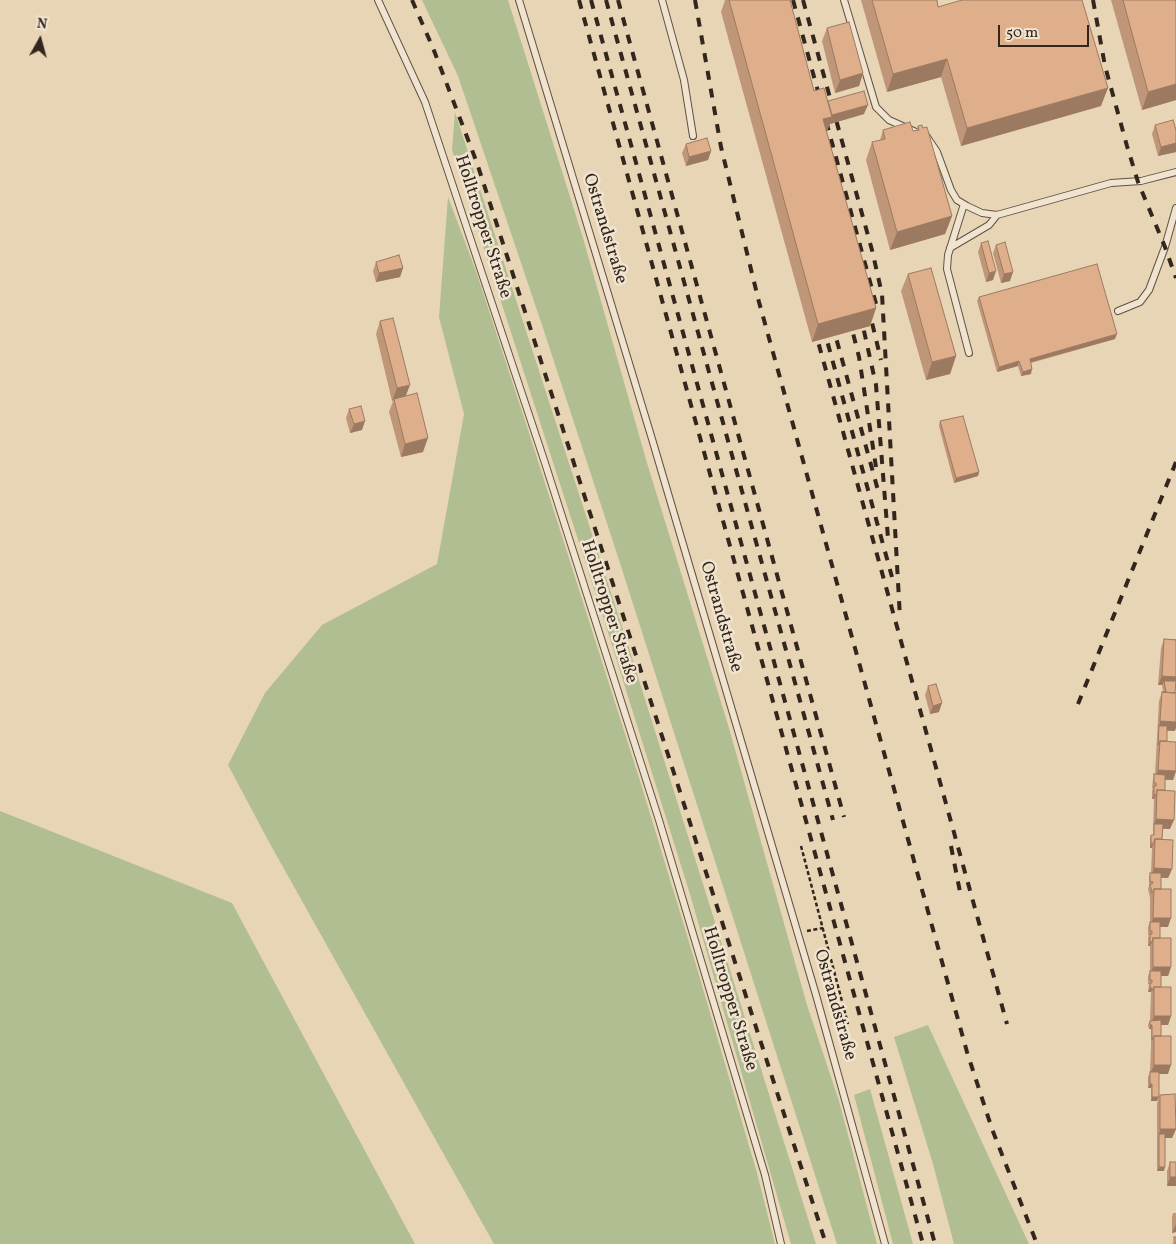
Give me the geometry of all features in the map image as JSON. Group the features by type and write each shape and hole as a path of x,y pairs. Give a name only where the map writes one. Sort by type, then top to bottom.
{"lane":[{"name":"Holltropper Straße","path":"378,0 425,102 551,482 662,830 765,1175 781,1244"},
{"name":"Ostrandstraße","path":"518,0 652,439 798,933 885,1244"},
{"path":"662,0 684,80 694,136"},
{"path":"844,0 876,107 889,120 927,137 937,152 950,190 957,200 964,204 982,213 997,215 1111,183 1141,181 1176,172"},
{"path":"964,204 947,262 948,278 969,352"},
{"path":"1118,311 1140,302 1149,290 1176,208"},
{"path":"950,248 989,225 997,215"}],"path":[{"path":"801,846 848,1024"},
{"path":"798,933 822,928"}],"green space":[{"path":"422,0 508,0 583,238 647,463 729,728 807,1005 839,1101 877,1244 837,1244 545,334 458,76"},
{"path":"455,112 628,645 816,1244 791,1244 689,891 604,620 452,150"},
{"path":"448,197 476,271 641,784 757,1173 775,1244 494,1244 269,842 228,765 265,693 322,625 437,564 464,414 439,317"},
{"path":"0,811 232,903 415,1244 0,1244"},
{"path":"928,1025 1029,1244 954,1244 933,1164 894,1037"},
{"path":"870,1089 913,1244 893,1244 854,1095"}],"building":[{"path":"729,0 790,0 814,91 824,88 832,117 823,119 876,308 818,324"},
{"path":"872,0 937,0 938,7 962,0 1082,0 1108,88 967,128 947,59 893,74"},
{"path":"1123,0 1176,0 1176,84 1148,92"},
{"path":"849,22 863,73 840,80 827,28"},
{"path":"864,91 868,105 832,115 828,101"},
{"path":"1173,120 1176,130 1176,143 1161,147 1155,125"},
{"path":"910,122 913,131 919,130 918,126 927,127 952,216 897,232 872,142 885,139 883,130"},
{"path":"707,138 711,151 689,157 686,144"},
{"path":"988,241 996,271 989,273 981,243"},
{"path":"1005,242 1013,272 1004,274 996,245"},
{"path":"399,255 403,268 379,273 376,262"},
{"path":"1097,264 1117,334 1030,359 1032,369 1023,372 1019,361 999,367 979,297"},
{"path":"931,268 956,356 932,362 908,274"},
{"path":"393,318 410,385 397,388 380,321"},
{"path":"417,393 428,438 405,444 394,399"},
{"path":"361,406 365,421 354,424 349,409"},
{"path":"963,416 979,472 956,478 940,421"},
{"path":"1164,639 1176,640 1176,677 1162,676"},
{"path":"1164,681 1176,681 1175,693 1163,692 1166,692"},
{"path":"936,684 942,703 933,706 928,686"},
{"path":"1162,692 1176,693 1176,722 1160,721"},
{"path":"1159,726 1167,726 1167,741 1160,741 1158,745"},
{"path":"1160,741 1176,742 1176,771 1158,770"},
{"path":"1154,774 1165,775 1165,790 1157,790 1156,795 1154,795 1156,783 1154,783"},
{"path":"1157,790 1175,791 1174,820 1156,819"},
{"path":"1154,824 1163,824 1162,839 1155,839 1153,844 1151,843 1151,835 1154,835"},
{"path":"1155,839 1173,840 1172,869 1154,868"},
{"path":"1150,873 1161,873 1161,889 1154,889 1152,893 1150,884 1153,882 1150,881"},
{"path":"1154,889 1171,889 1171,918 1153,918"},
{"path":"1150,922 1160,922 1160,938 1153,938 1152,942 1150,942 1152,931 1150,931"},
{"path":"1153,938 1171,938 1171,967 1153,967"},
{"path":"1150,971 1161,971 1161,987 1154,987 1152,991 1152,988 1150,988 1152,980 1150,980"},
{"path":"1154,987 1171,987 1171,1016 1154,1016"},
{"path":"1161,1020 1161,1036 1154,1036 1152,1040 1152,1025 1150,1025 1150,1021"},
{"path":"1154,1036 1171,1036 1171,1065 1154,1065"},
{"path":"1150,1072 1159,1072 1159,1097 1152,1097"},
{"path":"1175,1094 1176,1129 1160,1129 1160,1095"},
{"path":"1159,1134 1165,1134 1165,1167 1159,1167"},
{"path":"1170,1162 1176,1162 1176,1177 1170,1177"}],"railway":[{"path":"412,0 433,48 477,163 826,1244"},
{"path":"579,0 923,1244"},
{"path":"591,0 935,1244"},
{"path":"606,0 833,820"},
{"path":"618,0 844,817"},
{"path":"695,0 721,147 759,302 967,1052 992,1129 1037,1244"},
{"path":"793,0 878,311"},
{"path":"803,0 872,250 882,294 900,618"},
{"path":"1093,0 1105,66 1127,146 1138,182 1176,278"},
{"path":"868,306 881,360"},
{"path":"860,313 876,385 888,538"},
{"path":"849,317 859,357 876,467"},
{"path":"832,323 879,494"},
{"path":"823,326 892,577"},
{"path":"814,327 1007,1024"},
{"path":"1078,704 1176,462"},
{"path":"951,846 961,897"}]}
